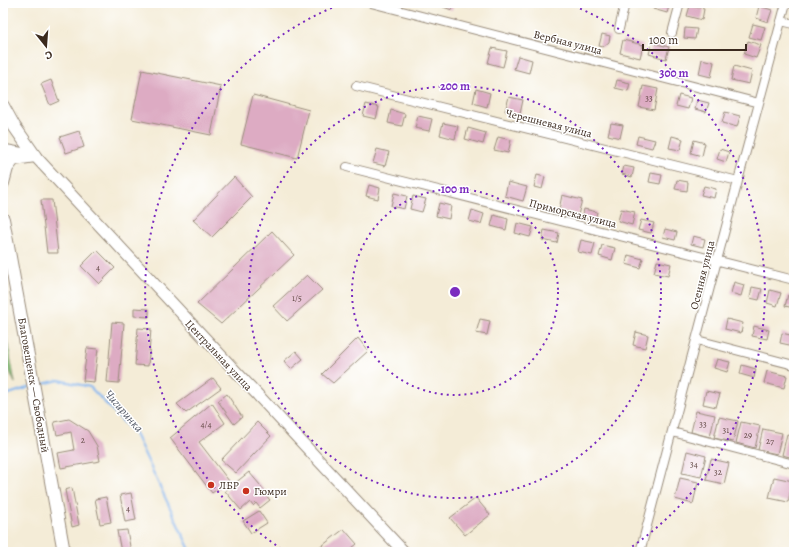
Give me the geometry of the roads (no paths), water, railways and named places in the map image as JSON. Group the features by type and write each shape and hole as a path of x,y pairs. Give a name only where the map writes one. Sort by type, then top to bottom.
{"main road":[{"path":"3,106 35,156 14,159 7,168 3,183"},
{"name":"Благовещенск — Свободный","path":"3,219 64,552"}],"street":[{"name":"Вербная улица","path":"371,3 759,103"},
{"path":"618,29 625,3"},
{"path":"672,33 680,3"},
{"name":"Осенняя улица","path":"640,552 786,3"},
{"path":"781,21 794,24"},
{"name":"Черешневая улица","path":"356,86 738,180"},
{"path":"3,150 35,156"},
{"name":"Центральная улица","path":"35,156 404,552"},
{"name":"Приморская улица","path":"347,167 794,280"},
{"path":"697,340 794,365"},
{"path":"672,432 794,464"}],"waterway":[{"name":"Чигиринка","path":"39,385 59,380 90,387 135,434 191,552"},
{"name":"Чигиринка","path":"3,396 30,387"}],"place":[{"name":"ЛБР","path":"211,485"},
{"name":"Гюмри","path":"246,491"}]}
